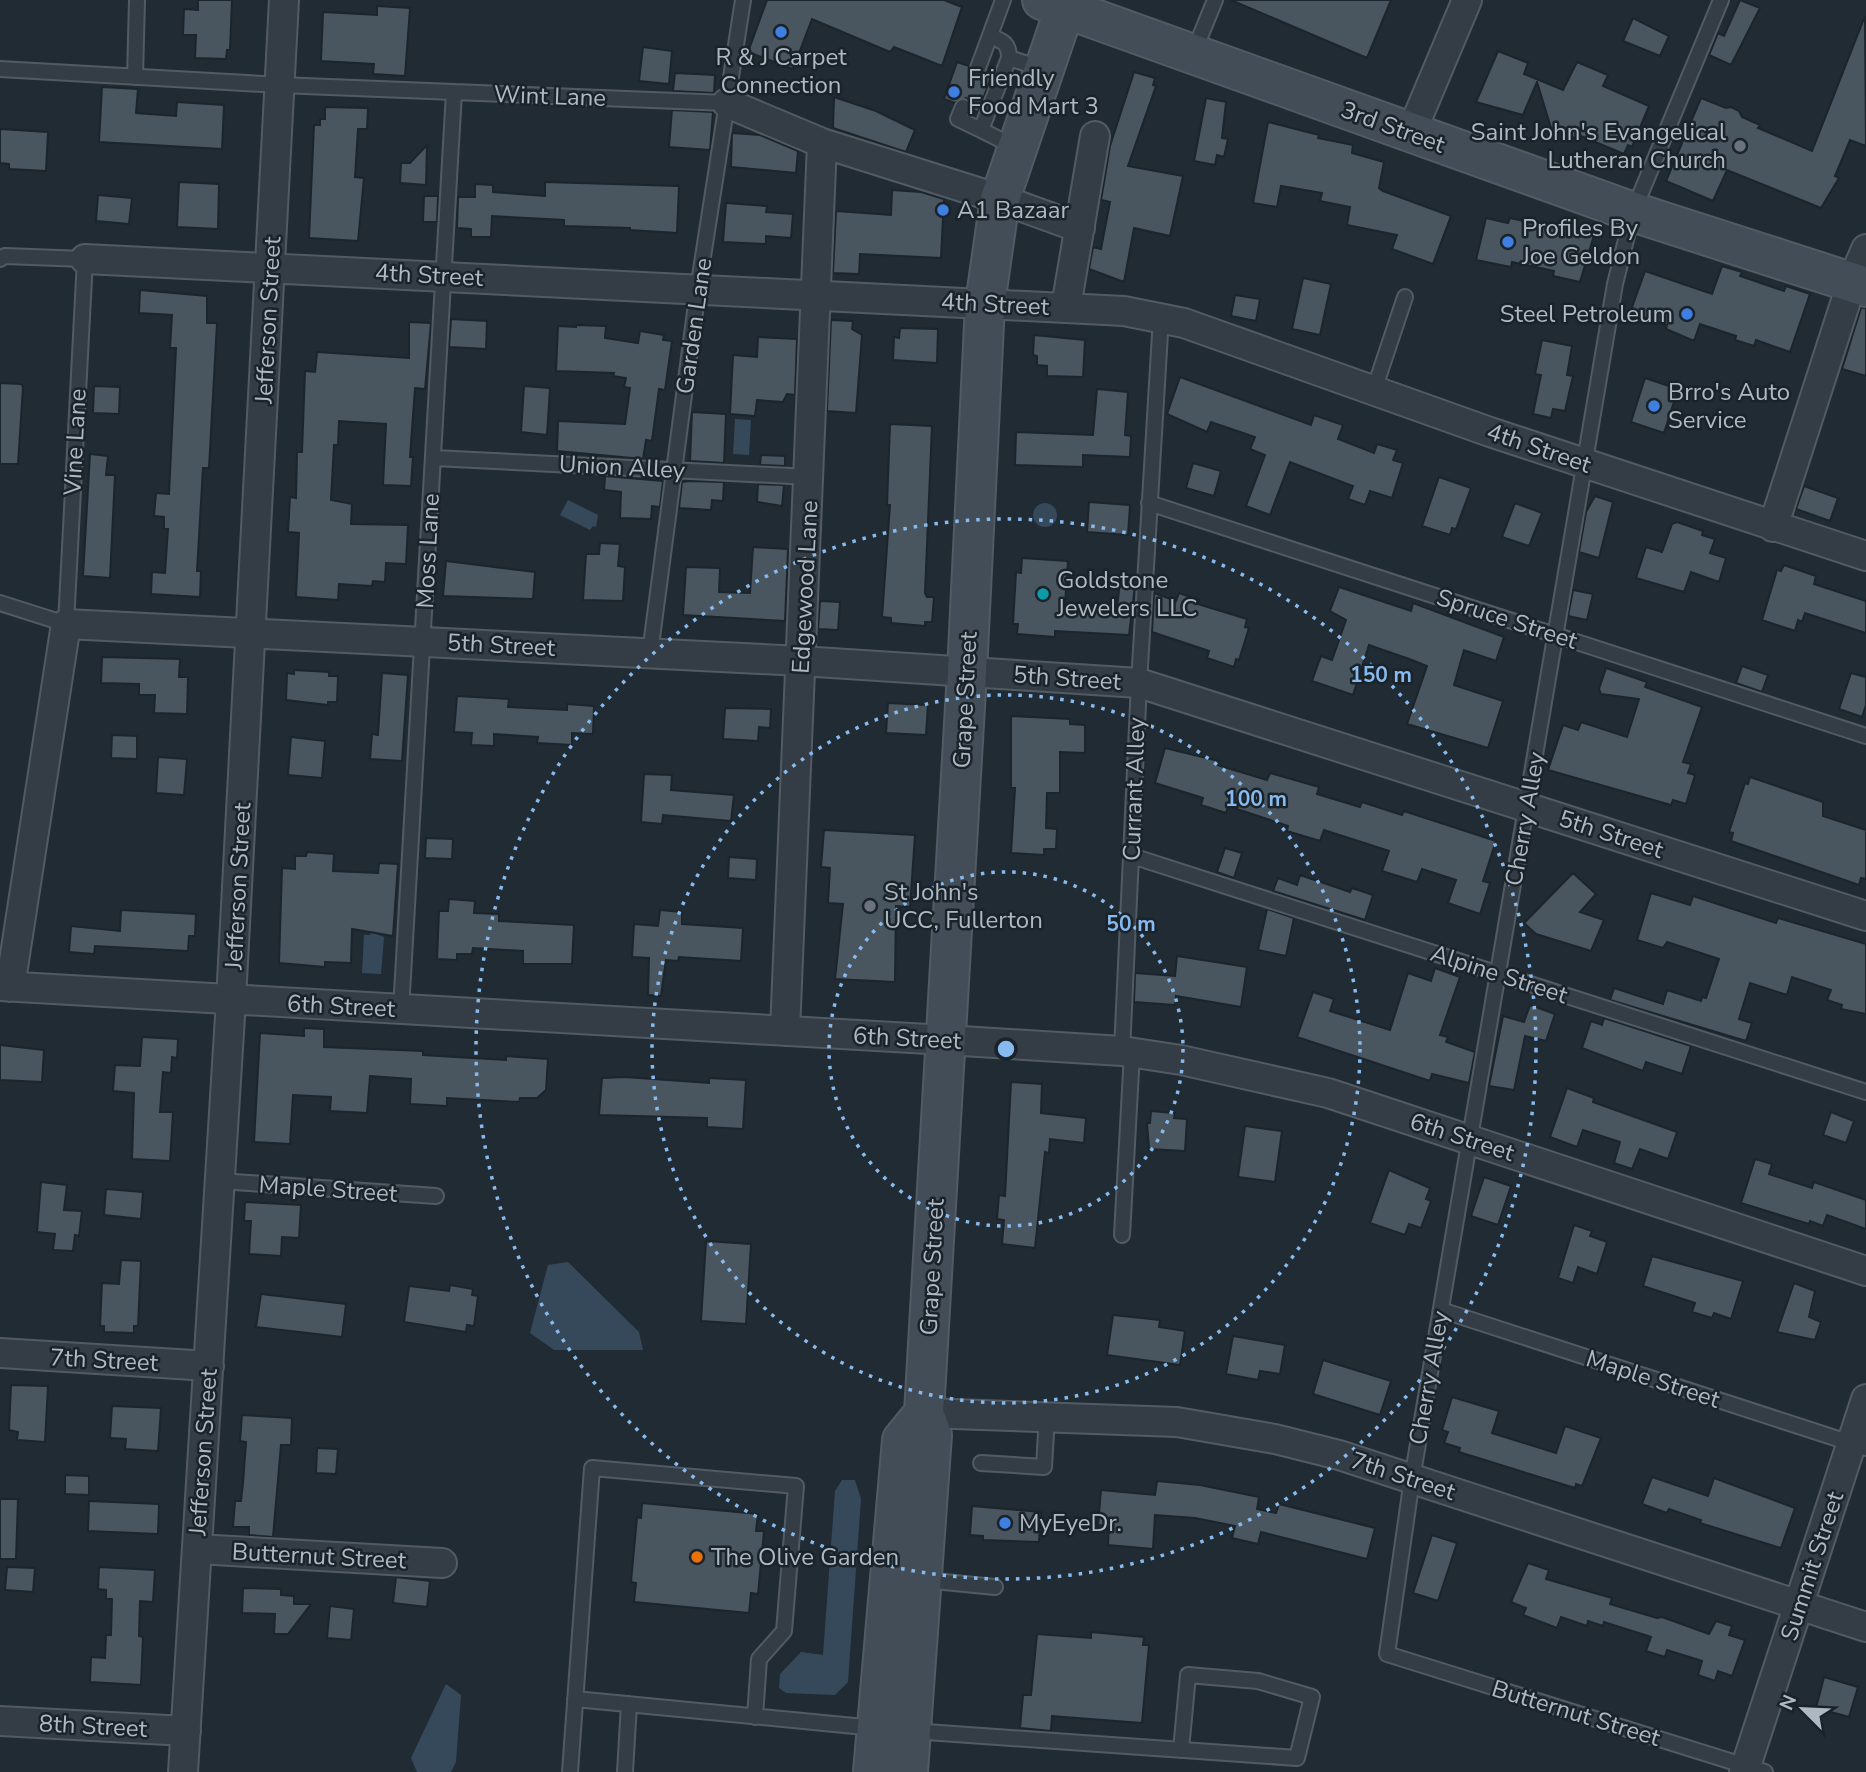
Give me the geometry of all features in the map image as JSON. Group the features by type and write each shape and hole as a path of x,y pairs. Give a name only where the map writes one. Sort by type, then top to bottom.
{"main road":[{"name":"3rd Street","path":"1059,3 1192,55 1633,212 1861,273"},
{"name":"Grape Street","path":"873,1772 893,1729 921,1580 932,1435 924,1413 967,672 985,304 1000,199 1017,148 1027,64 1059,3"},
{"name":"Grape Street","path":"908,1772 893,1729 902,1440 924,1413"}],"street":[{"name":"Jefferson Street","path":"183,1772 252,632 284,0"},
{"path":"1411,133 1467,0"},
{"name":"Wint Lane","path":"727,103 822,143 1000,199 1080,229"},
{"path":"1066,307 1095,136"},
{"name":"Edgewood Lane","path":"785,1031 822,143"},
{"name":"4th Street","path":"85,259 815,293 1066,307 1161,317 1585,464 1866,556"},
{"path":"1773,527 1861,273"},
{"path":"5,987 66,624"},
{"name":"5th Street","path":"66,624 801,661 1139,683 1866,916"},
{"name":"6th Street","path":"5,987 1127,1052 1230,1069 1328,1093 1866,1271"},
{"name":"7th Street","path":"0,1353 209,1366"},
{"name":"Summit Street","path":"1752,1770 1799,1605 1859,1446 1866,1399"},
{"name":"7th Street","path":"924,1413 1177,1422 1288,1442 1412,1479 1866,1626"},
{"name":"Butternut Street","path":"197,1549 442,1563"},
{"name":"8th Street","path":"0,1721 186,1731"}],"lane":[{"path":"135,77 137,0"},
{"name":"Garden Lane","path":"650,653 698,289 743,0"},
{"path":"978,68 1003,0"},
{"path":"1192,55 1215,0"},
{"name":"Cherry Alley","path":"1387,1654 1412,1479 1615,284 1633,212 1719,1"},
{"path":"981,130 1027,64 1004,41 990,36"},
{"name":"Wint Lane","path":"0,69 280,85 727,103"},
{"name":"Moss Lane","path":"401,1010 454,92"},
{"path":"963,107 958,120 1017,148"},
{"path":"0,259 5,256 85,259"},
{"name":"Vine Lane","path":"66,624 85,259"},
{"path":"1374,390 1405,298"},
{"name":"Currant Alley","path":"1122,1235 1139,683 1161,317"},
{"name":"Union Alley","path":"434,458 810,477"},
{"name":"Spruce Street","path":"1149,503 1866,736"},
{"path":"0,603 66,624"},
{"name":"Alpine Street","path":"1132,856 1866,1092"},
{"name":"Maple Street","path":"220,1181 436,1196"},
{"name":"Maple Street","path":"1441,1310 1859,1446"},
{"path":"981,1463 1044,1468 1047,1416"},
{"path":"570,1772 592,1468 796,1486 784,1631 760,1659 755,1717"},
{"path":"921,1580 995,1587"},
{"name":"Butternut Street","path":"1387,1654 1752,1770"},
{"path":"575,1699 893,1729 1181,1750 1297,1758 1312,1697 1258,1681 1188,1675 1181,1750"},
{"path":"625,1772 629,1704"}],"water":[{"path":"735,419 751,420 749,455 733,454"},
{"path":"568,500 598,515 596,527 593,526 590,530 560,515"},
{"path":"1045,503 1054,506 1057,515 1054,524 1045,527 1036,524 1033,515 1036,506"},
{"path":"371,932 384,937 381,974 362,973 364,935 370,935"},
{"path":"568,1262 639,1332 643,1350 554,1350 530,1333 548,1265"},
{"path":"842,1480 855,1480 861,1499 848,1682 835,1695 786,1693 779,1688 780,1674 801,1652 823,1655 835,1491"},
{"path":"446,1684 461,1695 456,1762 451,1772 417,1772 411,1758"}],"building":[{"path":"198,0 232,0 230,50 227,50 226,59 195,58 196,35 183,35 184,9 198,10"},
{"path":"767,0 944,0 962,7 942,66 894,47 890,52 812,19 793,69 748,52"},
{"path":"1231,0 1391,0 1367,58"},
{"path":"1740,0 1760,8 1731,65 1709,55 1718,33 1724,36"},
{"path":"377,6 410,8 405,76 373,74 374,64 321,61 323,12 377,15"},
{"name":"Saint John's Evangelical Lutheran Church","path":"1865,16 1866,146 1850,140 1835,176 1839,178 1821,208 1727,170 1713,201 1666,181 1701,98 1726,108 1731,107 1739,111 1742,117 1760,125 1758,128 1812,151"},
{"path":"1633,18 1669,36 1660,56 1623,41"},
{"path":"643,47 672,51 669,84 639,81"},
{"path":"1498,51 1528,63 1524,74 1563,90 1577,62 1608,75 1603,86 1649,106 1632,147 1628,145 1624,154 1581,136 1579,140 1551,128 1537,82 1523,115 1476,102"},
{"path":"957,62 969,66 974,77 986,73 992,75 978,112 972,110 971,102 966,98 955,103 944,99"},
{"path":"1134,72 1155,78 1153,85 1156,86 1128,166 1183,176 1170,236 1134,228 1124,282 1089,269 1093,247 1101,249 1110,202 1101,200 1110,146"},
{"path":"675,73 715,75 714,93 673,91"},
{"path":"102,87 138,89 136,113 176,116 177,102 224,105 222,149 99,142"},
{"path":"834,97 876,111 915,130 906,152 833,128"},
{"path":"1206,98 1226,102 1222,138 1228,139 1224,157 1217,155 1215,165 1194,161"},
{"path":"325,107 368,108 367,129 358,129 355,177 364,178 358,241 309,238 314,125 320,125 320,119 325,119"},
{"path":"672,110 713,112 710,150 669,147"},
{"path":"1268,122 1319,135 1318,138 1353,145 1352,153 1384,162 1379,188 1383,191 1451,216 1433,264 1392,249 1397,235 1347,225 1350,207 1320,201 1322,193 1281,186 1277,207 1253,203"},
{"path":"0,129 48,132 46,171 9,169 9,164 0,163"},
{"path":"732,133 760,135 798,151 796,173 731,167"},
{"path":"427,145 426,185 400,183 401,163 410,163"},
{"path":"179,182 219,184 218,229 177,227"},
{"path":"545,182 679,186 677,233 564,226 564,220 492,216 491,237 471,237 471,229 457,228 458,197 475,197 475,184 493,185 493,192 545,196"},
{"path":"892,190 921,192 944,199 941,258 860,254 859,274 833,273 836,211 891,215"},
{"path":"98,195 132,198 129,224 96,221"},
{"path":"424,196 438,196 437,222 423,222"},
{"path":"726,203 767,206 766,212 793,214 791,238 766,236 766,244 723,242"},
{"path":"1486,218 1508,223 1510,218 1564,230 1565,225 1595,232 1580,282 1553,276 1554,271 1512,262 1511,267 1476,260"},
{"path":"1722,266 1742,272 1740,276 1784,291 1786,286 1810,294 1790,352 1756,340 1754,346 1735,340 1736,336 1700,324 1694,341 1666,329 1667,325 1630,313 1645,271 1712,294"},
{"path":"1303,278 1331,284 1320,335 1292,329"},
{"path":"140,290 207,296 207,323 217,323 209,468 203,468 197,571 201,571 200,597 151,594 152,572 165,573 168,529 164,529 164,517 154,516 156,493 169,494 176,348 170,348 172,315 139,313"},
{"path":"1235,295 1260,299 1256,321 1231,316"},
{"path":"1861,308 1866,308 1866,376 1842,369"},
{"path":"451,319 487,321 486,349 449,347"},
{"path":"831,320 853,321 852,329 862,335 856,413 827,411"},
{"path":"409,322 431,323 425,389 415,388 410,457 413,457 411,486 383,485 386,424 339,421 338,445 334,445 331,500 352,504 351,524 408,525 406,564 386,563 385,582 373,581 372,586 339,584 338,600 296,597 299,533 288,532 290,497 296,498 297,452 302,452 305,371 315,372 317,352 409,358"},
{"path":"558,326 606,326 605,338 638,343 640,331 664,335 663,340 672,341 665,390 659,389 652,441 646,440 643,459 557,451 558,421 625,424 630,388 624,387 626,378 613,376 614,373 556,371"},
{"path":"900,328 938,329 937,363 893,360 894,337 899,338"},
{"path":"1034,335 1085,340 1083,377 1047,376 1047,366 1037,365 1037,356 1033,355"},
{"path":"758,337 797,339 795,395 787,394 783,402 757,400 755,416 730,414 733,355 757,357"},
{"path":"1542,340 1572,346 1567,375 1573,376 1565,411 1553,409 1551,418 1533,414 1541,375 1535,374"},
{"path":"1180,377 1311,425 1314,415 1343,425 1338,439 1374,453 1377,444 1397,450 1393,460 1403,463 1392,498 1370,491 1365,505 1348,499 1353,486 1290,462 1270,515 1246,506 1265,455 1250,449 1255,437 1211,422 1207,432 1167,414"},
{"name":"Brro's Auto Service","path":"1645,378 1678,389 1664,433 1631,422"},
{"path":"0,383 21,384 23,387 18,464 0,464"},
{"path":"94,386 120,387 119,414 93,413"},
{"path":"524,386 550,388 547,435 521,432"},
{"path":"1097,389 1128,392 1125,435 1131,436 1130,457 1083,455 1083,467 1015,465 1016,432 1093,435"},
{"path":"692,412 726,414 724,463 690,461"},
{"path":"890,424 932,426 925,593 927,597 934,597 932,622 925,622 925,626 891,623 891,618 882,617 890,505 887,505"},
{"path":"90,454 108,456 106,475 115,475 110,578 83,576"},
{"path":"761,455 785,456 785,466 760,465"},
{"path":"1193,463 1221,471 1214,496 1186,488"},
{"path":"605,476 663,481 660,507 652,506 651,519 620,518 621,492 604,490"},
{"path":"1439,477 1471,488 1456,529 1452,528 1450,535 1422,526"},
{"path":"682,482 724,482 723,501 712,500 711,510 679,508"},
{"path":"758,484 784,485 782,506 757,502"},
{"path":"1804,486 1838,498 1830,521 1796,509"},
{"path":"1595,496 1613,502 1599,558 1579,552 1586,512"},
{"path":"1089,502 1130,505 1128,535 1087,532"},
{"path":"1515,503 1542,513 1529,546 1502,537"},
{"path":"1677,522 1703,531 1702,535 1715,539 1710,553 1726,558 1719,582 1691,572 1684,592 1636,578 1646,547 1662,552 1672,524"},
{"path":"600,543 620,544 618,566 625,567 623,601 583,600 586,554 599,554"},
{"path":"753,547 788,549 785,621 683,615 686,567 720,568 719,592 750,593"},
{"name":"Goldstone Jewelers LLC","path":"1022,558 1068,561 1065,605 1117,609 1120,581 1135,586 1129,635 1055,631 1055,637 1017,634 1018,624 1013,624 1016,572 1021,573"},
{"path":"446,561 535,572 533,599 443,596"},
{"path":"1784,565 1816,576 1814,584 1866,601 1866,633 1805,613 1802,622 1798,620 1795,631 1762,620 1777,570 1781,571"},
{"path":"1339,587 1411,611 1413,603 1504,637 1496,661 1464,650 1454,685 1503,701 1488,748 1407,724 1427,666 1412,660 1369,645 1353,695 1312,681 1321,656 1332,660 1346,620 1330,611"},
{"path":"1573,590 1593,594 1587,620 1568,616"},
{"path":"1154,593 1176,601 1179,593 1199,600 1198,604 1247,619 1245,627 1249,628 1239,660 1236,659 1234,667 1207,658 1209,651 1152,632"},
{"path":"820,601 840,602 838,630 818,629"},
{"path":"102,657 180,659 179,677 188,677 187,714 154,713 155,695 139,695 139,684 101,683"},
{"path":"1742,666 1768,675 1762,692 1736,683"},
{"path":"1606,668 1647,682 1645,687 1702,707 1683,762 1691,764 1688,773 1695,775 1686,804 1673,800 1671,805 1548,770 1563,725 1578,730 1581,722 1627,737 1639,699 1601,694 1599,689"},
{"path":"294,670 329,672 329,676 338,676 337,702 328,702 328,705 286,700 287,673 294,674"},
{"path":"382,673 408,675 402,761 370,759 372,734 378,735"},
{"path":"1851,673 1866,677 1866,705 1862,717 1839,709"},
{"path":"457,696 509,699 508,707 567,710 567,704 594,706 593,734 572,733 572,745 537,743 538,737 494,734 494,746 471,745 472,733 454,732"},
{"path":"888,703 928,705 926,735 886,733"},
{"path":"725,708 771,709 770,728 759,727 758,741 723,739"},
{"path":"1011,716 1070,719 1070,724 1085,725 1085,753 1060,752 1060,793 1047,793 1046,828 1057,829 1056,849 1044,849 1044,855 1011,853 1015,788 1011,788"},
{"path":"112,735 137,736 137,759 111,758"},
{"path":"291,737 325,741 322,778 288,775"},
{"path":"1165,748 1219,761 1217,765 1267,780 1270,773 1319,787 1317,794 1360,807 1362,802 1402,815 1404,811 1496,841 1483,881 1490,883 1480,914 1448,903 1456,880 1422,869 1417,882 1382,871 1389,851 1324,830 1320,841 1287,831 1288,826 1228,806 1226,813 1201,805 1203,798 1155,783"},
{"path":"158,757 187,759 184,795 156,793"},
{"path":"644,774 672,775 671,790 734,795 731,821 663,815 662,824 641,822"},
{"path":"1750,777 1823,802 1823,816 1866,830 1866,879 1861,878 1859,885 1731,841 1733,833 1729,832 1745,783 1748,784"},
{"name":"St John's UCC, Fullerton","path":"824,830 915,835 910,907 896,906 895,982 835,979 843,904 828,903 830,868 821,867"},
{"path":"426,838 453,839 452,859 425,858"},
{"path":"1225,848 1242,853 1234,878 1217,872"},
{"path":"307,852 334,854 333,871 378,873 379,863 398,864 393,936 352,929 351,963 325,962 325,967 279,963 282,868 295,869 295,856 306,856"},
{"path":"729,857 757,859 756,880 728,878"},
{"path":"1573,873 1596,894 1580,912 1604,920 1591,951 1536,934 1524,923"},
{"path":"1300,875 1350,892 1352,888 1373,895 1365,920 1273,891 1278,878 1297,885"},
{"path":"1651,893 1690,905 1693,896 1776,923 1778,918 1866,944 1866,1014 1841,1009 1842,1005 1827,1000 1831,990 1792,977 1787,995 1750,983 1739,1019 1752,1023 1746,1041 1610,1000 1614,988 1663,1004 1667,990 1701,1001 1702,997 1706,998 1719,959 1667,942 1663,948 1637,940"},
{"path":"449,899 475,901 474,913 499,914 499,921 574,925 572,964 523,964 523,951 473,948 472,954 457,954 457,960 437,959 439,911 448,911"},
{"path":"1267,909 1294,918 1286,956 1258,950"},
{"path":"121,910 196,914 195,936 189,936 188,951 95,946 94,954 69,952 71,926 120,931"},
{"path":"660,910 682,912 682,924 743,928 741,961 679,957 678,961 666,960 661,996 648,995 649,958 632,957 634,924 658,926"},
{"path":"1177,956 1247,967 1241,1007 1176,996 1175,1005 1134,1002 1135,973 1175,976"},
{"path":"1435,968 1460,977 1440,1035 1448,1037 1446,1042 1475,1052 1469,1083 1432,1074 1430,1081 1297,1037 1313,992 1334,999 1330,1011 1390,1030 1408,973 1431,981"},
{"path":"1530,1005 1555,1014 1546,1041 1525,1036 1514,1090 1489,1086 1503,1016 1524,1022"},
{"path":"1604,1018 1691,1046 1682,1074 1646,1062 1643,1071 1582,1048 1591,1021 1602,1025"},
{"path":"304,1028 324,1029 324,1047 423,1051 423,1055 506,1060 506,1056 548,1059 546,1090 537,1098 520,1098 519,1102 447,1098 447,1106 410,1104 411,1079 370,1076 367,1113 330,1111 331,1097 293,1095 290,1144 254,1142 260,1033 304,1036"},
{"path":"142,1037 178,1039 177,1058 172,1057 171,1073 163,1072 160,1112 173,1112 170,1161 132,1159 134,1093 113,1091 115,1065 140,1066"},
{"path":"0,1045 44,1050 42,1082 0,1080"},
{"path":"602,1078 709,1083 709,1078 746,1080 743,1129 707,1127 707,1118 599,1115"},
{"path":"1011,1082 1042,1084 1041,1113 1086,1118 1084,1143 1050,1139 1049,1153 1045,1152 1035,1248 1002,1244 1004,1220 997,1219 999,1195 1005,1196"},
{"path":"1567,1088 1594,1098 1593,1102 1677,1132 1668,1159 1640,1149 1632,1169 1614,1163 1620,1142 1583,1130 1577,1147 1550,1137"},
{"path":"1151,1111 1175,1113 1174,1118 1187,1119 1185,1151 1149,1149 1147,1123 1150,1123"},
{"path":"1831,1112 1854,1121 1846,1143 1823,1135"},
{"path":"1245,1126 1282,1131 1275,1182 1238,1177"},
{"path":"1755,1159 1772,1164 1769,1174 1812,1188 1814,1182 1866,1200 1866,1229 1827,1215 1823,1226 1810,1221 1809,1224 1741,1203"},
{"path":"1389,1170 1430,1188 1426,1199 1431,1201 1421,1228 1409,1224 1405,1235 1370,1223"},
{"path":"1484,1177 1511,1186 1498,1225 1471,1216"},
{"path":"41,1182 67,1185 64,1210 82,1211 79,1236 75,1235 73,1251 53,1250 55,1234 37,1232"},
{"path":"106,1189 143,1192 141,1219 104,1215"},
{"path":"245,1202 301,1205 299,1238 282,1237 281,1256 249,1254 251,1221 244,1221"},
{"path":"1574,1225 1592,1231 1590,1236 1607,1242 1597,1274 1578,1267 1573,1283 1558,1278"},
{"path":"706,1241 751,1244 746,1324 701,1321"},
{"path":"1652,1256 1743,1281 1731,1319 1714,1313 1712,1318 1692,1312 1695,1303 1643,1286"},
{"path":"121,1260 141,1261 138,1326 134,1326 134,1333 104,1332 104,1326 100,1326 102,1283 119,1284"},
{"path":"1794,1283 1815,1291 1809,1317 1821,1322 1815,1340 1777,1332"},
{"path":"450,1285 473,1289 472,1295 478,1296 474,1326 467,1325 466,1332 404,1322 409,1286 449,1291"},
{"path":"261,1294 346,1304 342,1337 256,1327"},
{"path":"1113,1315 1160,1320 1159,1327 1185,1331 1180,1365 1107,1355"},
{"path":"1233,1336 1285,1345 1280,1374 1260,1371 1258,1380 1226,1374"},
{"path":"1323,1360 1391,1381 1380,1415 1313,1394"},
{"path":"11,1385 48,1386 45,1442 17,1440 18,1432 9,1430"},
{"path":"1452,1397 1499,1411 1492,1433 1556,1453 1565,1426 1601,1438 1582,1486 1576,1484 1575,1488 1459,1452 1460,1448 1444,1443 1448,1432 1442,1430"},
{"path":"112,1406 161,1408 158,1451 125,1449 126,1439 110,1438"},
{"path":"242,1415 292,1418 291,1445 281,1445 273,1537 249,1535 249,1527 233,1527 235,1501 241,1501 243,1483 246,1442 240,1441"},
{"path":"317,1448 338,1449 336,1474 316,1473"},
{"path":"65,1475 89,1476 89,1495 65,1494"},
{"path":"1652,1477 1708,1496 1714,1478 1795,1508 1781,1548 1700,1523 1701,1520 1669,1509 1667,1513 1642,1504"},
{"path":"1157,1481 1200,1485 1259,1497 1257,1509 1276,1513 1279,1504 1375,1528 1367,1559 1261,1532 1258,1544 1232,1538 1235,1526 1195,1518 1155,1515 1153,1549 1108,1545 1109,1526 1098,1525 1101,1490 1155,1495"},
{"path":"0,1499 18,1499 16,1559 0,1559"},
{"path":"89,1501 159,1504 158,1534 88,1531"},
{"name":"The Olive Garden","path":"642,1503 758,1514 756,1531 764,1531 758,1594 751,1593 749,1613 634,1602 636,1583 631,1582 637,1517 641,1518"},
{"name":"MyEyeDr.","path":"972,1506 1041,1512 1039,1542 983,1540 983,1536 970,1535"},
{"path":"1432,1535 1457,1543 1438,1601 1413,1593"},
{"path":"1528,1563 1549,1570 1546,1579 1612,1598 1610,1604 1657,1618 1662,1617 1709,1634 1716,1621 1732,1626 1729,1635 1745,1640 1732,1676 1718,1671 1715,1681 1698,1675 1702,1661 1667,1650 1665,1657 1646,1651 1651,1637 1604,1622 1603,1626 1588,1621 1587,1626 1561,1617 1557,1628 1523,1615 1526,1608 1511,1602"},
{"path":"7,1567 35,1568 33,1592 5,1590"},
{"path":"99,1567 155,1570 153,1602 140,1601 139,1636 143,1637 141,1685 90,1682 91,1657 105,1658 106,1635 111,1635 112,1599 106,1599 106,1590 98,1589"},
{"path":"396,1577 430,1581 427,1607 393,1603"},
{"path":"243,1588 281,1589 281,1595 294,1596 294,1604 311,1604 288,1634 274,1634 275,1614 242,1613"},
{"path":"330,1606 354,1609 351,1640 327,1638"},
{"path":"1091,1632 1144,1637 1143,1645 1149,1645 1142,1723 1052,1716 1051,1731 1020,1728 1023,1695 1031,1695 1037,1634 1091,1638"},
{"path":"1824,1677 1858,1687 1849,1717 1816,1708"}],"place":[{"name":"R & J Carpet Connection","path":"781,32"},
{"name":"Friendly Food Mart 3","path":"954,92"},
{"name":"Saint John's Evangelical Lutheran Church","path":"1740,146"},
{"name":"A1 Bazaar","path":"943,210"},
{"name":"Profiles By Joe Geldon","path":"1508,242"},
{"name":"Steel Petroleum","path":"1687,314"},
{"name":"Brro's Auto Service","path":"1654,406"},
{"name":"Goldstone Jewelers LLC","path":"1043,594"},
{"name":"St John's UCC, Fullerton","path":"870,906"},
{"name":"MyEyeDr.","path":"1005,1523"},
{"name":"The Olive Garden","path":"697,1557"}]}
